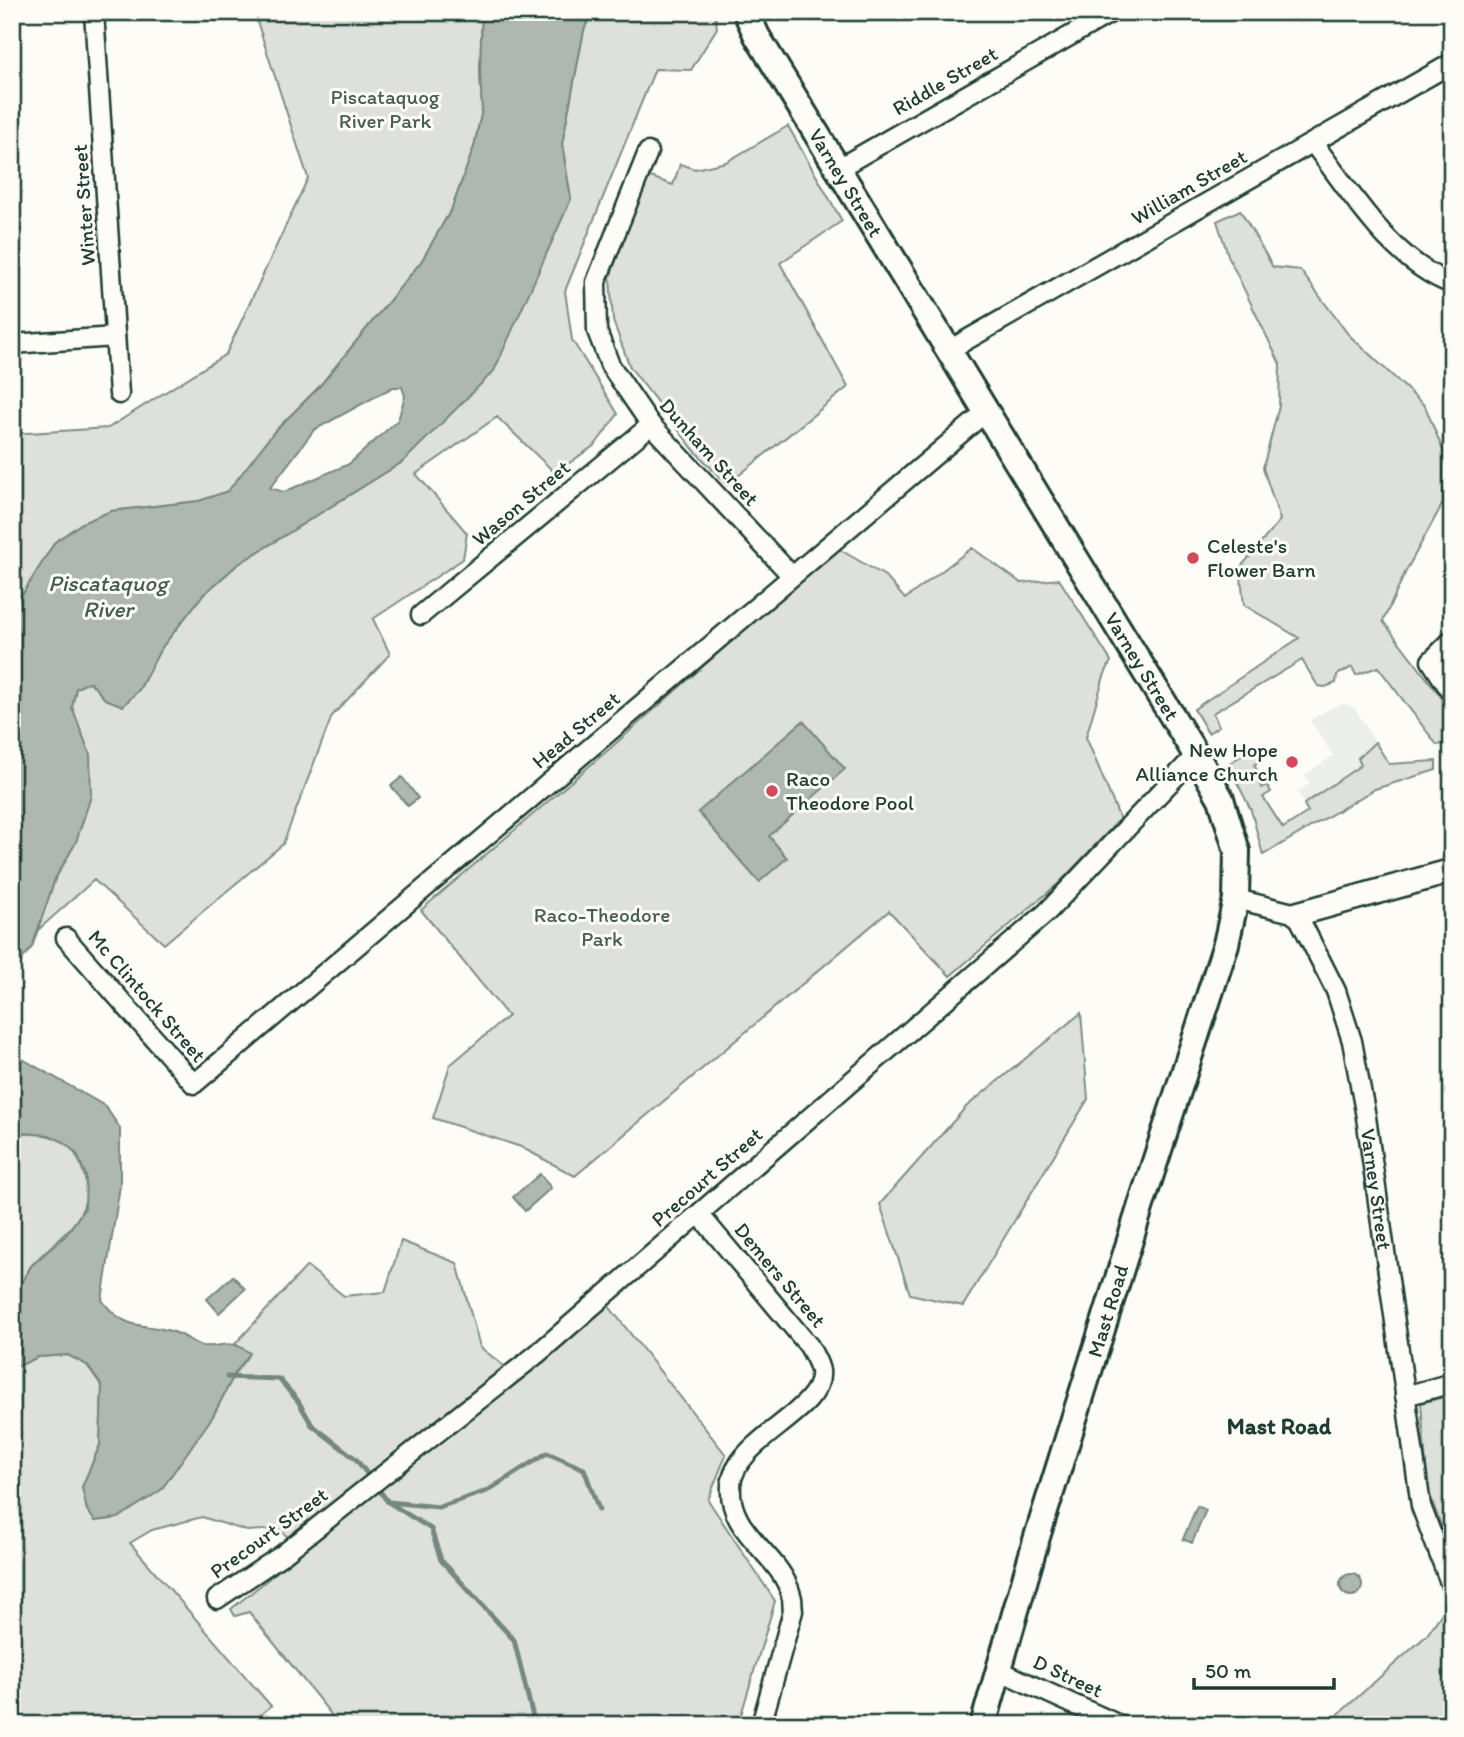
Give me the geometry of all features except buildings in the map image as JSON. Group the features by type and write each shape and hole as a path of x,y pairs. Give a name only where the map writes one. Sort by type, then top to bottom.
{"main road":[{"name":"Varney Street","path":"746,12 757,36 837,169 988,411 1221,799 1237,851 1236,899"},
{"name":"Mast Road","path":"983,1725 1141,1205 1226,944 1236,899"}],"street":[{"name":"Winter Street","path":"94,12 119,394"},
{"name":"Riddle Street","path":"837,169 1103,15"},
{"name":"William Street","path":"949,350 1452,63"},
{"path":"1313,143 1389,240 1416,266 1452,284"},
{"name":"Dunham Street","path":"648,152 596,282 597,331 610,365 651,425 792,576"},
{"path":"12,344 115,337"},
{"name":"Head Street","path":"194,1084 988,411"},
{"name":"Wason Street","path":"421,615 651,425"},
{"path":"1452,640 1431,661 1452,693"},
{"name":"Precourt Street","path":"218,1599 282,1555 537,1354 1047,912 1196,755"},
{"path":"1236,899 1297,914 1452,871"},
{"name":"Varney Street","path":"1297,914 1336,992 1352,1041 1366,1117 1421,1506 1452,1588"},
{"name":"Mc Clintock Street","path":"66,938 194,1084"},
{"name":"Demers Street","path":"699,1214 809,1346 820,1369 819,1386 792,1416 757,1443 739,1464 731,1484 735,1513 750,1538 781,1573 791,1593 793,1611 761,1725"},
{"path":"1405,1396 1452,1383"},
{"name":"D Street","path":"998,1670 1119,1725"}],"shaded area":[{"path":"1344,704 1354,707 1375,742 1359,758 1361,765 1304,804 1297,792 1310,784 1304,775 1333,756 1310,720"}],"green space":[{"name":"Piscataquog River Park","path":"254,12 482,12 482,110 474,147 452,208 421,262 319,387 274,432 228,492 199,501 111,511 55,542 12,611 12,434 108,428 226,354 308,178"},
{"path":"592,12 715,12 717,28 691,70 655,69 565,291 572,340 618,414 595,445 555,473 497,417 416,474 467,533 463,559 373,619 390,654 332,716 283,844 164,944 94,880 37,931 55,879 76,842 90,755 72,707 76,688 90,681 105,699 139,690 160,650 202,596 237,565 404,461 571,199 562,144 584,30"},
{"path":"788,126 842,221 780,263 848,387 727,485 694,450 630,367 613,321 610,278 645,175 673,185 680,164 695,169 726,162"},
{"path":"1240,210 1273,267 1300,270 1348,334 1425,406 1444,453 1443,503 1406,571 1383,621 1452,711 1452,743 1437,745 1378,667 1356,675 1352,667 1337,675 1336,683 1325,687 1318,686 1302,660 1213,713 1219,726 1208,733 1194,709 1299,638 1244,605 1240,568 1280,520 1263,468 1279,406 1280,364 1229,258 1217,221"},
{"name":"Raco-Theodore Park","path":"837,548 885,576 905,599 972,548 1021,583 1059,579 1111,661 1086,737 1120,819 1060,882 950,976 889,911 575,1176 521,1147 433,1118 450,1065 508,1016 421,910 614,745"},
{"path":"1375,742 1389,764 1436,761 1436,770 1375,789 1263,855 1251,810 1228,764 1255,747 1263,758 1254,765 1259,773 1255,777 1262,788 1267,785 1271,792 1263,797 1283,828 1308,812 1304,804 1361,765 1358,758"},
{"path":"1081,1013 1088,1099 963,1306 910,1294 880,1204 966,1107"},
{"path":"12,1132 49,1136 68,1146 80,1163 86,1196 76,1221 30,1268 12,1302"},
{"path":"401,1241 457,1263 480,1347 520,1379 607,1304 726,1455 708,1500 775,1601 738,1725 335,1725 330,1713 249,1612 235,1616 231,1609 303,1551 279,1529 247,1531 202,1517 152,1530 130,1543 271,1706 258,1717 263,1725 12,1725 12,1369 38,1357 68,1355 87,1365 102,1386 100,1445 82,1487 87,1510 96,1521 118,1518 213,1416 235,1373 249,1353 235,1344 307,1266 344,1296 385,1292"},
{"path":"1452,1395 1452,1555 1428,1490 1421,1403"},
{"path":"1452,1598 1452,1725 1330,1725 1333,1719 1427,1635"}],"water":[{"name":"Piscataquog River","path":"482,12 592,12 584,30 562,144 571,199 494,371 404,461 237,565 202,596 160,650 139,690 123,706 105,699 90,682 76,688 72,707 90,755 91,796 76,842 55,879 32,947 12,972 12,611 55,542 82,523 111,511 199,501 228,491 274,432 319,387 421,262 452,208 474,147 482,110","holes":["393,387 402,387 405,396 398,420 349,464 284,492 270,488 314,430"]},
{"name":"Raco Theodore Pool","path":"803,721 845,769 769,836 787,858 759,882 698,812"},
{"path":"402,777 418,798 408,806 391,786"},
{"path":"12,1053 105,1106 120,1128 120,1186 102,1300 111,1311 129,1323 168,1330 200,1345 236,1345 250,1353 235,1373 213,1416 161,1490 118,1518 95,1521 87,1510 82,1487 100,1445 102,1386 87,1365 68,1355 38,1357 12,1369 12,1302 31,1266 66,1235 85,1208 86,1176 77,1154 64,1142 49,1135 12,1132"},
{"path":"540,1174 551,1188 525,1211 513,1197"},
{"path":"233,1276 245,1289 219,1313 207,1299"},
{"path":"1197,1506 1206,1510 1192,1543 1183,1539"},
{"path":"1351,1574 1361,1581 1362,1585 1355,1595 1351,1596 1341,1589 1340,1585 1347,1575"}],"waterway":[{"path":"227,1377 279,1379 298,1401 312,1425 356,1459 388,1502 431,1529 441,1560 514,1640 535,1725"},
{"path":"389,1502 439,1507 487,1491 547,1453 584,1469 599,1510"}],"place":[{"name":"Celeste's Flower Barn","path":"1193,558"},
{"name":"New Hope Alliance Church","path":"1292,762"},
{"name":"Raco Theodore Pool","path":"772,791"}],"district":[{"name":"Mast Road","path":"1279,1426"}]}
